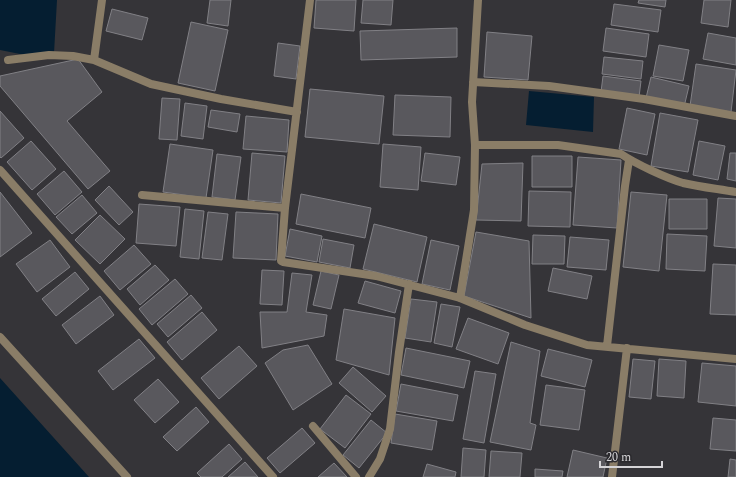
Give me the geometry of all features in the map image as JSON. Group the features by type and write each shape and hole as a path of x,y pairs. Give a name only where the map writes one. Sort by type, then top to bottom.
{"street":[{"path":"94,60 102,0"},
{"path":"310,0 280,261 376,276 409,284 460,298 525,325 587,345 736,359"},
{"path":"460,298 474,210 475,146 472,102 478,0"},
{"path":"8,60 49,55 73,56 94,60 151,84 222,99 297,112"},
{"path":"473,82 549,86 644,100 736,116"},
{"path":"475,146 558,145 621,154 629,160 682,183 736,192"},
{"path":"607,346 629,160"},
{"path":"0,170 273,477"},
{"path":"142,195 285,208"},
{"path":"369,477 380,459 390,429 409,284"},
{"path":"0,337 127,477"},
{"path":"612,477 627,348"},
{"path":"313,426 356,477"}],"water":[{"path":"0,0 57,0 54,53 25,55 0,50"},
{"path":"529,91 594,97 593,132 526,125"},
{"path":"0,378 89,477 0,477"}],"building":[{"path":"210,0 231,0 228,26 207,23"},
{"path":"316,0 356,0 354,31 314,28"},
{"path":"363,0 393,0 391,25 361,23"},
{"path":"639,0 666,0 665,7 638,3"},
{"path":"704,0 731,0 728,27 701,23"},
{"path":"614,4 661,10 658,32 611,25"},
{"path":"112,9 148,18 142,40 106,31"},
{"path":"191,22 228,30 215,91 178,83"},
{"path":"457,28 457,57 361,60 360,31"},
{"path":"606,28 649,34 646,57 603,51"},
{"path":"487,32 532,36 528,80 484,77"},
{"path":"708,33 736,38 736,65 703,59"},
{"path":"278,43 300,46 296,79 274,76"},
{"path":"659,45 689,50 683,81 653,76"},
{"path":"604,57 643,61 641,79 602,74"},
{"path":"78,59 102,92 67,121 110,171 88,189 0,86 0,76"},
{"path":"696,64 736,70 731,112 690,106"},
{"path":"603,76 641,81 639,97 601,92"},
{"path":"651,77 689,86 684,107 646,98"},
{"path":"310,89 384,96 379,144 305,137"},
{"path":"395,95 451,97 450,137 393,135"},
{"path":"162,98 180,99 177,140 159,139"},
{"path":"185,103 207,106 203,139 181,136"},
{"path":"627,108 655,114 647,155 619,149"},
{"path":"211,110 240,114 237,132 208,127"},
{"path":"0,111 24,138 1,158 0,157"},
{"path":"660,113 698,120 688,172 651,166"},
{"path":"246,116 289,120 287,152 243,149"},
{"path":"31,141 56,169 32,190 7,162"},
{"path":"699,141 725,146 718,180 693,175"},
{"path":"170,144 213,150 206,198 163,192"},
{"path":"383,144 421,147 418,190 380,187"},
{"path":"252,153 285,156 281,203 248,200"},
{"path":"425,153 460,157 456,185 421,181"},
{"path":"730,153 736,153 736,181 727,179"},
{"path":"217,154 241,157 235,200 212,197"},
{"path":"532,156 572,156 572,187 532,187"},
{"path":"578,157 621,160 617,228 573,225"},
{"path":"523,163 521,221 476,220 482,164"},
{"path":"64,171 82,192 55,215 37,194"},
{"path":"109,186 133,212 119,225 95,200"},
{"path":"529,191 571,192 570,227 528,226"},
{"path":"0,192 32,233 0,257"},
{"path":"631,192 667,195 659,271 623,267"},
{"path":"301,194 371,208 365,238 296,224"},
{"path":"82,195 97,213 72,234 56,217"},
{"path":"718,198 736,199 736,248 714,246"},
{"path":"669,199 707,199 707,229 669,229"},
{"path":"139,204 180,207 176,246 136,243"},
{"path":"185,209 204,211 199,259 180,257"},
{"path":"208,212 228,214 222,260 202,258"},
{"path":"236,212 278,214 276,260 233,258"},
{"path":"100,215 125,239 100,264 75,240"},
{"path":"374,224 427,237 417,282 363,269"},
{"path":"290,229 322,236 317,262 285,256"},
{"path":"476,232 529,241 531,318 464,296"},
{"path":"667,234 707,236 705,271 666,269"},
{"path":"533,235 565,236 564,264 532,264"},
{"path":"570,237 609,240 606,270 567,267"},
{"path":"323,239 354,245 350,268 319,262"},
{"path":"50,240 70,267 37,292 16,264"},
{"path":"431,240 459,246 450,290 422,284"},
{"path":"134,245 151,264 120,290 104,271"},
{"path":"713,264 736,265 736,315 710,314"},
{"path":"155,265 169,280 140,305 127,289"},
{"path":"553,268 592,276 587,299 548,291"},
{"path":"262,270 284,271 282,305 260,304"},
{"path":"321,271 339,275 331,309 313,305"},
{"path":"75,272 89,289 56,316 42,299"},
{"path":"292,273 312,275 306,312 327,315 324,336 262,348 260,312 287,312"},
{"path":"175,279 188,294 152,325 139,309"},
{"path":"365,281 401,291 395,313 358,303"},
{"path":"191,295 202,308 168,337 157,324"},
{"path":"100,296 114,315 76,344 62,325"},
{"path":"411,299 437,302 431,342 405,338"},
{"path":"441,304 460,307 452,347 434,343"},
{"path":"344,309 395,318 389,375 336,360"},
{"path":"202,312 217,330 182,360 167,342"},
{"path":"468,318 509,333 498,364 456,349"},
{"path":"139,339 155,358 113,390 98,371"},
{"path":"511,342 540,351 530,423 536,425 531,450 490,442"},
{"path":"308,345 332,384 293,410 265,363 283,350"},
{"path":"239,346 257,366 219,399 201,378"},
{"path":"406,348 470,361 464,388 401,375"},
{"path":"548,349 592,360 585,387 541,376"},
{"path":"633,359 655,361 651,399 629,397"},
{"path":"659,359 686,361 684,398 657,396"},
{"path":"702,363 736,366 736,406 698,402"},
{"path":"353,367 386,396 372,412 339,383"},
{"path":"475,371 496,374 484,443 463,439"},
{"path":"158,379 179,402 155,423 134,400"},
{"path":"401,384 458,395 453,421 396,411"},
{"path":"546,385 585,390 579,430 540,425"},
{"path":"346,395 371,414 345,448 320,429"},
{"path":"196,407 209,422 177,451 163,437"},
{"path":"395,414 437,421 432,450 391,443"},
{"path":"713,418 736,420 736,451 710,449"},
{"path":"371,420 387,433 359,468 343,455"},
{"path":"302,428 315,443 280,473 267,458"},
{"path":"229,444 242,459 222,477 201,477 197,473"},
{"path":"463,448 486,450 484,477 461,477"},
{"path":"573,450 607,458 603,477 567,477"},
{"path":"491,451 522,453 520,477 489,477"},
{"path":"730,459 736,460 736,477 728,477"},
{"path":"245,462 258,477 228,477"},
{"path":"334,463 347,477 318,477"},
{"path":"427,464 456,472 455,477 423,477"},
{"path":"535,469 563,471 562,477 535,477"}]}
